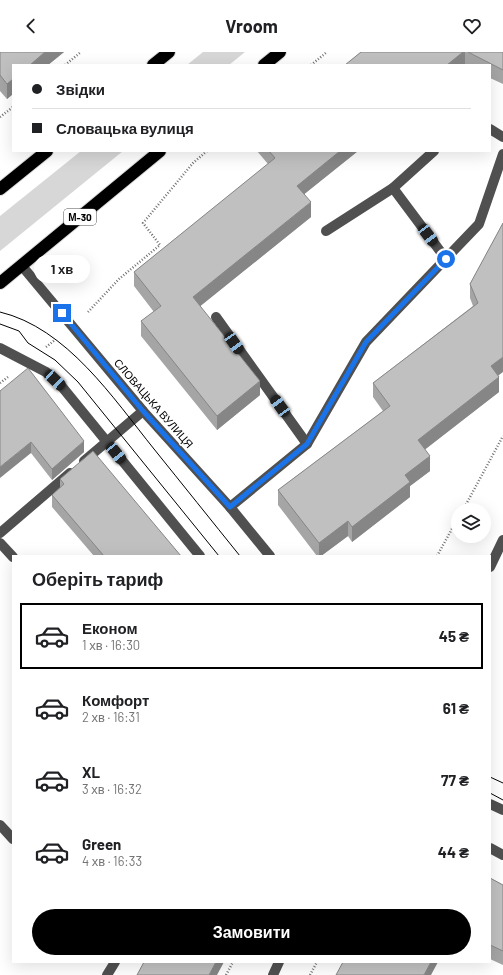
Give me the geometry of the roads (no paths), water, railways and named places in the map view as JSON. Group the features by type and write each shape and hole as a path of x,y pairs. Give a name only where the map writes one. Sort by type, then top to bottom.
{"highway":[{"path":"154,64 169,52"},
{"path":"265,64 280,52"},
{"path":"0,189 46,152"},
{"name":"М-30","path":"0,283 159,152"}],"street":[{"path":"491,130 503,137"},
{"path":"326,231 393,188 433,152"},
{"path":"230,507 307,444 366,342 479,224 503,154"},
{"path":"393,188 446,259"},
{"name":"СЛОВАЦЬКА ВУЛИЦЯ","path":"22,266 143,411 230,507 269,555"},
{"path":"216,318 307,444"},
{"path":"0,348 46,372 64,388 199,555"},
{"path":"0,533 143,411"},
{"path":"491,565 503,540"},
{"path":"0,542 12,556"},
{"path":"491,804 503,810"},
{"path":"0,825 12,838"},
{"path":"491,848 503,854"},
{"path":"108,975 114,963"},
{"path":"273,975 279,963"}],"tram line":[{"path":"0,312 24,320 47,333 87,367 105,387 239,555"},
{"path":"0,324 19,331 28,343 55,360 78,382 218,555"},
{"path":"491,777 503,783"},
{"path":"491,794 503,800"}]}
